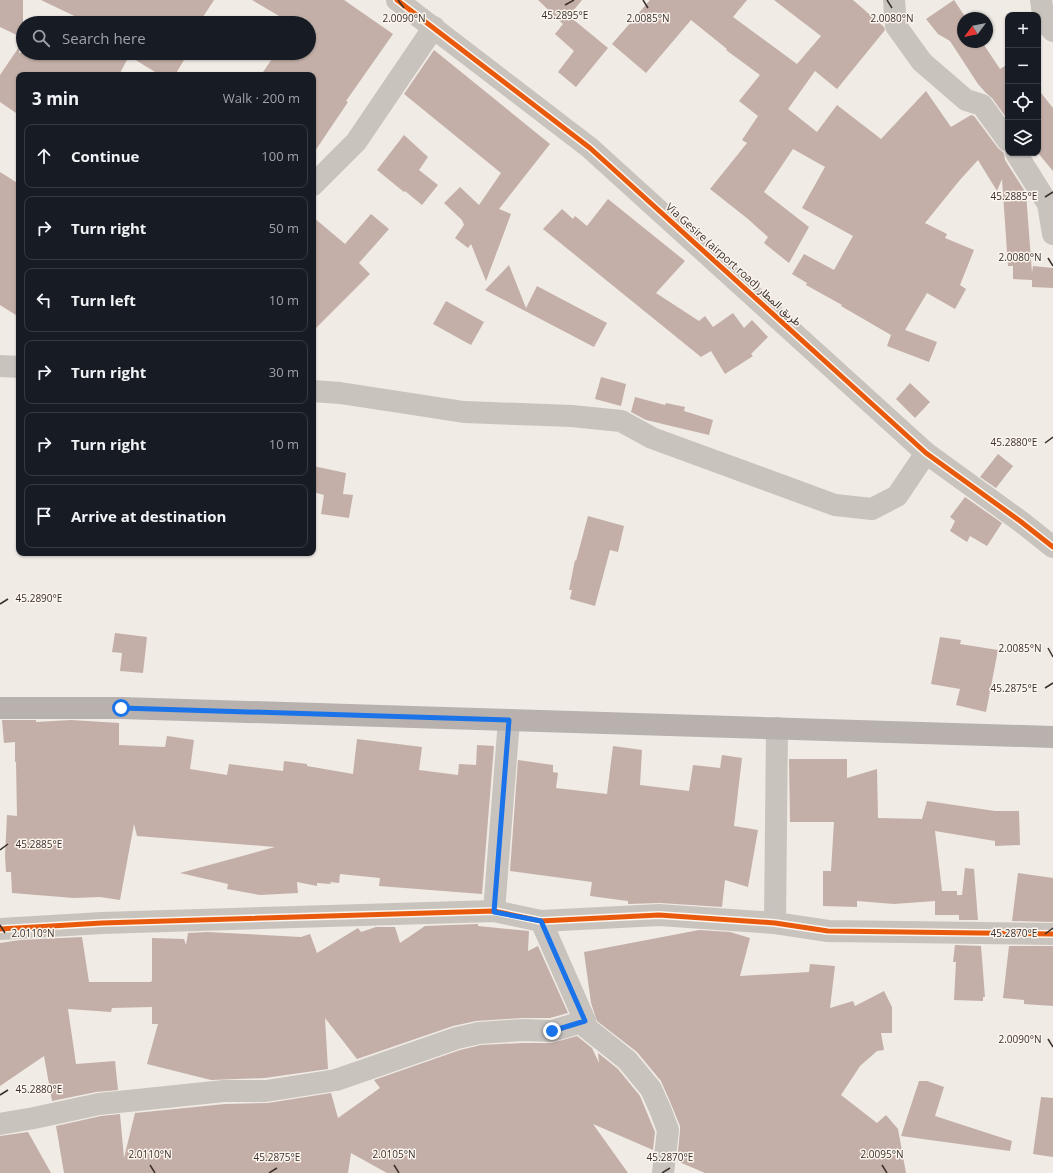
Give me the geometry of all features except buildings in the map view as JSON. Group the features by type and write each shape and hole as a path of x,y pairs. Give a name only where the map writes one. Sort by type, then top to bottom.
{"main road":[{"path":"0,708 121,708 1053,737"}],"street":[{"name":"Via Gesire (airport road) طريق المطار","path":"397,0 590,148 926,452 1020,520 1053,547"},
{"path":"894,0 896,26 922,62 966,100 982,105 1005,137"},
{"path":"1041,0 1044,21 1053,31"},
{"path":"316,183 356,142 434,27"},
{"path":"1018,156 1048,204 1053,234"},
{"path":"0,366 16,367"},
{"path":"316,391 340,393 464,412 572,416 621,421 652,438 835,505 872,509 897,496 926,452"},
{"path":"494,912 509,720"},
{"path":"775,923 777,728"},
{"path":"0,929 102,923 494,912 541,921 659,915 775,923 828,931 1053,934"},
{"path":"541,921 585,1021 583,1026 627,1060 650,1088 668,1130 663,1173"},
{"path":"0,1124 99,1104 224,1091 266,1091 336,1080 457,1038 479,1033 523,1030 552,1031 585,1021"}],"cycle path":[{"path":"397,0 590,148 926,453 1020,521 1053,547"},
{"path":"0,929 102,923 494,911 541,921 659,915 775,923 828,931 1053,934"}],"route":[{"path":"121,708 509,720 494,912 541,921 585,1021 552,1031"}]}
